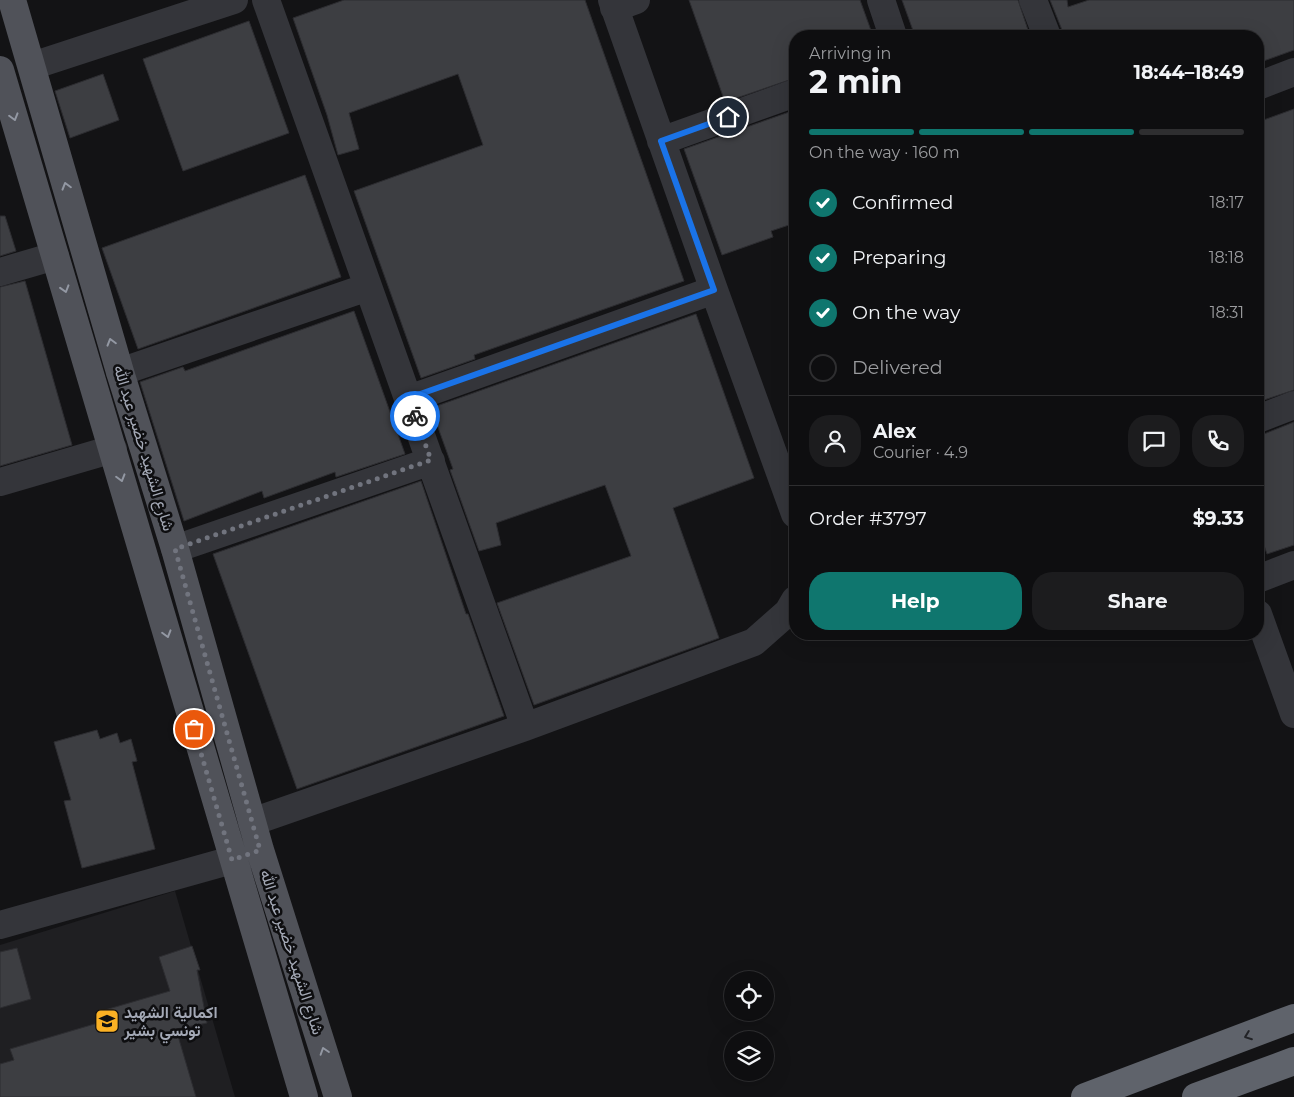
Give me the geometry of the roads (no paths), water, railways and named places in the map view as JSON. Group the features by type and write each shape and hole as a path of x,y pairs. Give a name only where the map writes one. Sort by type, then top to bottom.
{"highway":[{"path":"1085,1097 1294,1018"},
{"path":"1196,1097 1294,1061"}],"main road":[{"name":"شارع الشهيد خضير عبد الله","path":"8,5 32,66 120,372 175,549 260,850 338,1097"},
{"name":"شارع الشهيد خضير عبد الله","path":"0,70 113,449 232,860 304,1097"}],"street":[{"path":"266,0 525,727"},
{"path":"880,0 891,30"},
{"path":"1033,0 1045,30"},
{"path":"32,66 228,1"},
{"path":"621,2 661,141 789,497"},
{"path":"1264,84 1294,72"},
{"path":"661,141 789,95"},
{"path":"0,272 55,256"},
{"path":"120,372 368,287"},
{"path":"409,398 714,290"},
{"path":"1264,417 1294,405"},
{"path":"0,482 113,449"},
{"path":"175,549 431,460"},
{"path":"1264,576 1294,565"},
{"path":"252,822 525,727 754,642 789,610"},
{"path":"1264,631 1294,714"},
{"path":"0,925 232,860 260,850"}],"place":[{"name":"اكمالية الشهيد تونسي بشير","path":"107,1021"}]}
